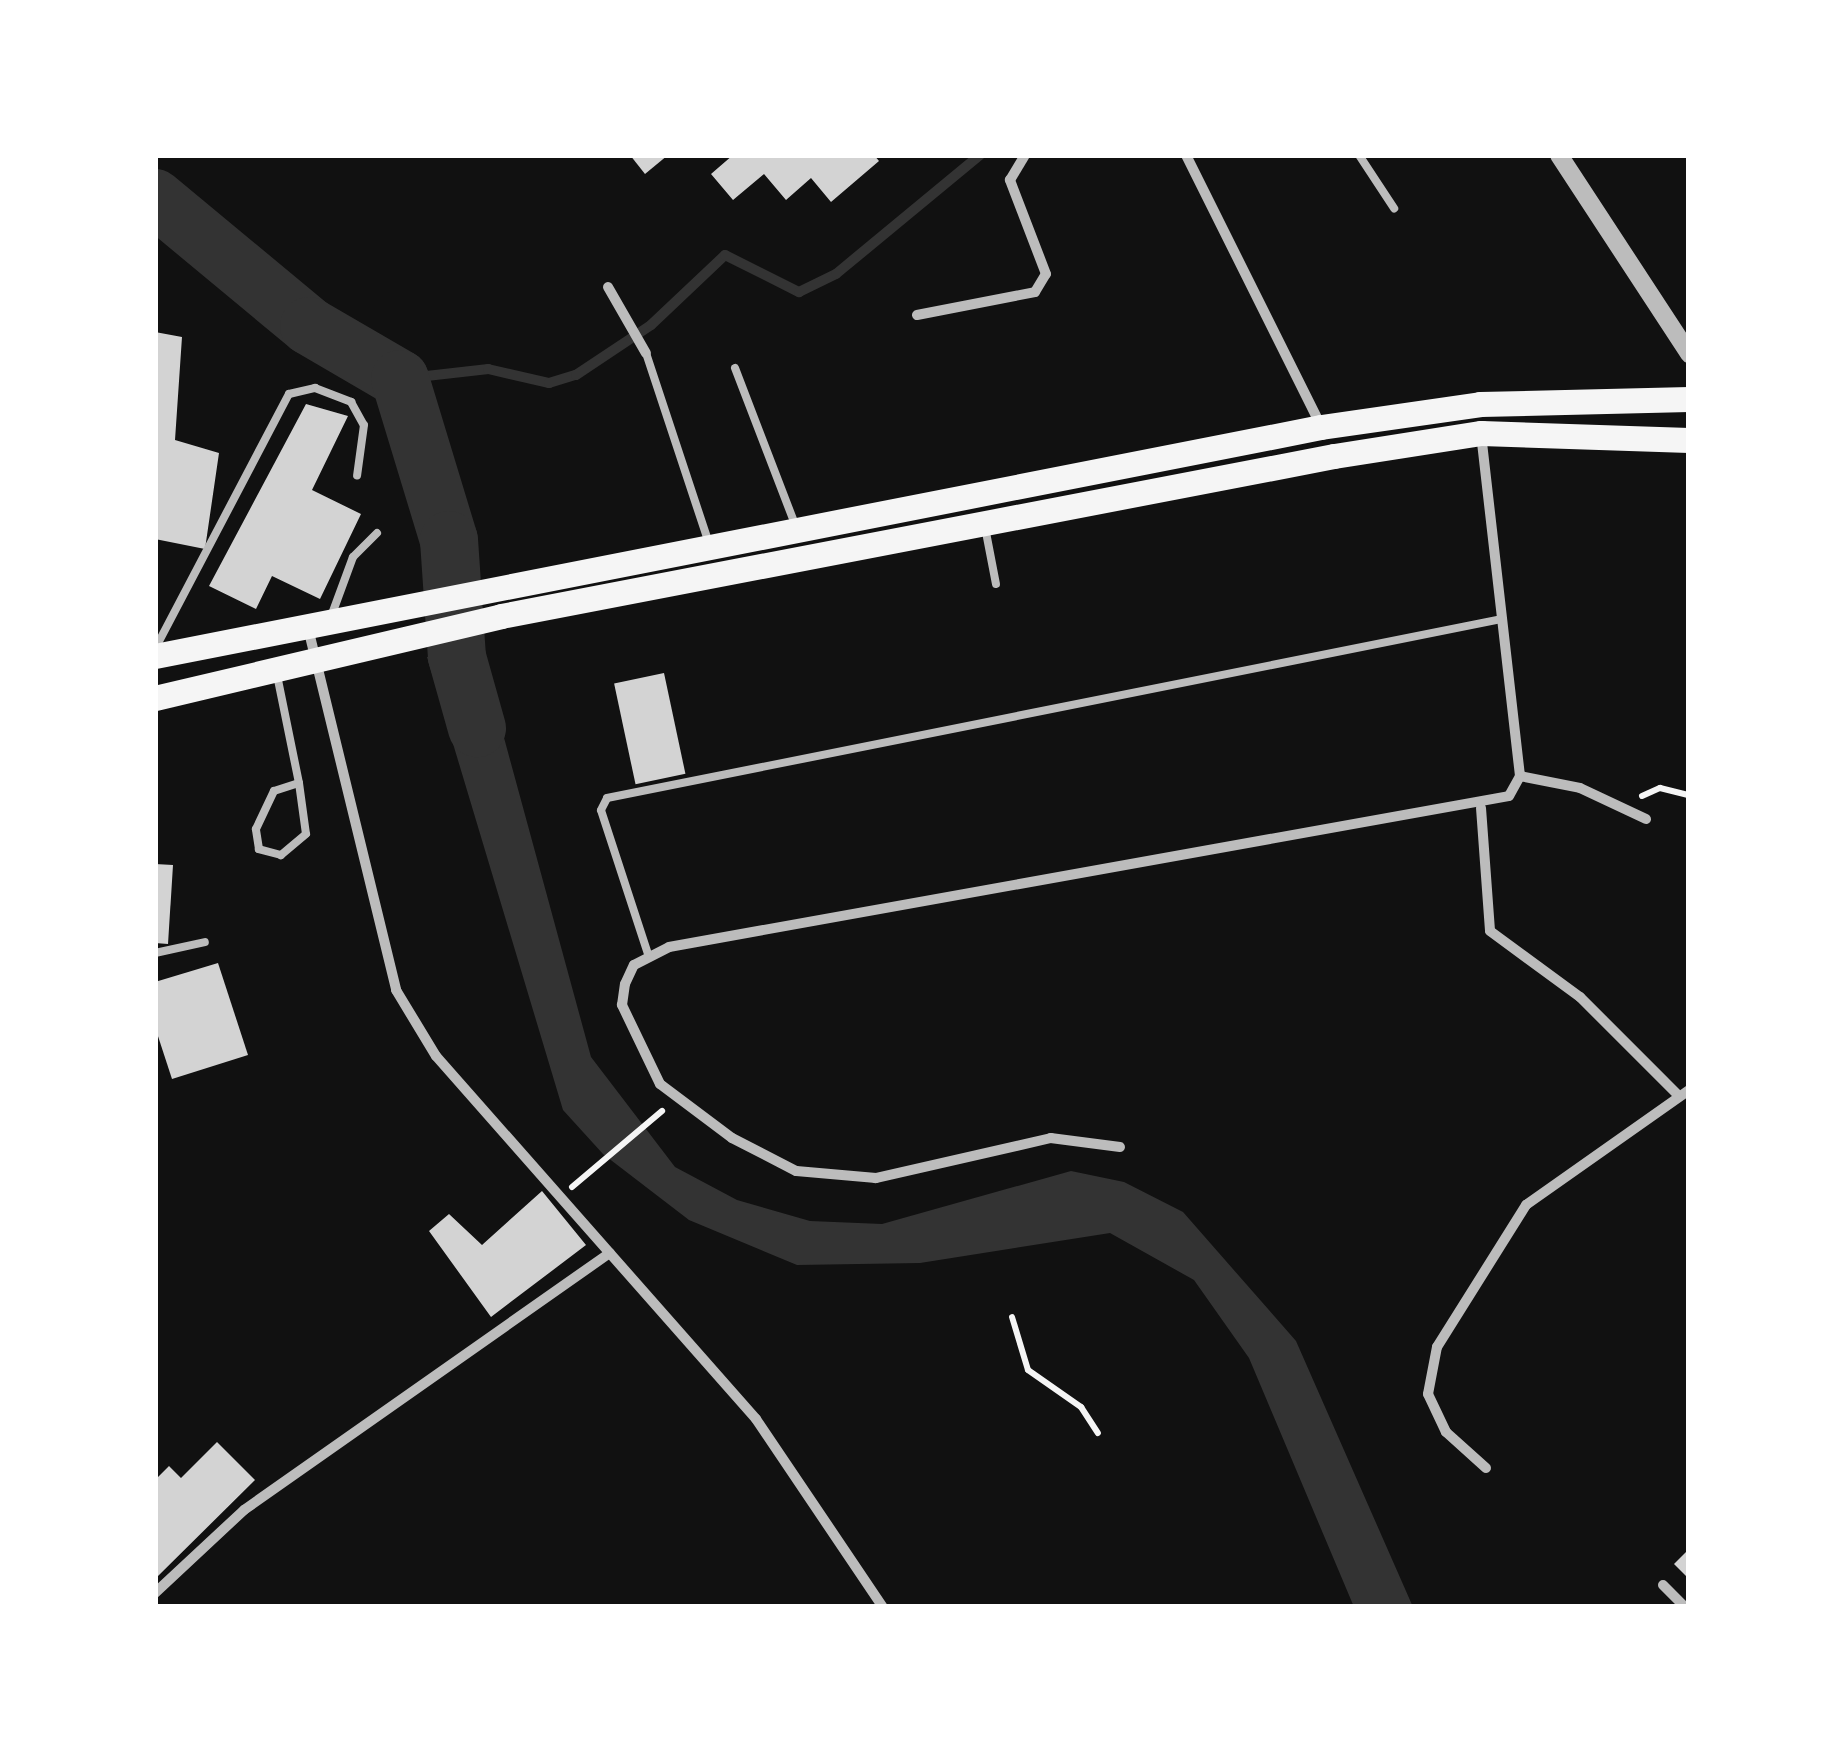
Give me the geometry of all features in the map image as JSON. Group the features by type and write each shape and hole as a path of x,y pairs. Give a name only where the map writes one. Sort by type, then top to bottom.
{"main road":[{"path":"155,652 320,626 795,524 1322,427 1480,404 1689,400"},
{"path":"155,698 501,616 983,518 1481,433 1689,440"}],"street":[{"path":"917,316 1036,292 1046,274 1010,180 1025,155"},
{"path":"1186,155 1322,427"},
{"path":"1559,155 1689,354"},
{"path":"608,286 646,352"},
{"path":"1120,1147 1051,1138 876,1178 796,1171 676,1099 642,1058 622,1005 625,984 648,954 1115,862 1481,808 1509,796 1520,776 1481,433"},
{"path":"320,626 317,659 396,990 436,1056 756,1419 883,1607"},
{"path":"1520,776 1623,805 1646,819"},
{"path":"1481,808 1490,931 1580,997 1684,1093 1526,1205 1437,1348 1428,1394 1446,1432 1486,1468"},
{"path":"155,1593 244,1510 610,1253"},
{"path":"1663,1584 1685,1607"}],"lane":[{"path":"1359,155 1394,208"},
{"path":"646,352 710,544"},
{"path":"735,368 795,524"},
{"path":"155,652 290,394 315,388 351,402 364,425 357,476"},
{"path":"983,518 996,584"},
{"path":"320,626 353,557 377,533"},
{"path":"648,954 601,810 607,798 1502,619"},
{"path":"275,668 299,783 306,834 282,855 259,849 256,829 274,791 299,783"},
{"path":"155,953 205,942"}],"path":[{"path":"1623,805 1660,788 1689,795"},
{"path":"577,1183 664,1110"},
{"path":"1012,1317 1028,1370 1081,1407 1098,1433"}],"shaded area":[{"path":"479,646 591,1057 675,1167 737,1200 810,1221 882,1224 1071,1171 1124,1182 1183,1212 1296,1341 1413,1607 1354,1607 1249,1358 1194,1280 1110,1233 920,1263 797,1265 689,1220 603,1154 563,1110 427,657"}],"building":[{"path":"630,155 668,155 645,174"},
{"path":"733,155 874,155 879,161 831,202 811,178 786,200 764,174 733,200 711,174"},
{"path":"155,332 182,337 175,440 219,453 205,549 155,539"},
{"path":"306,404 348,416 312,490 361,514 320,599 272,576 256,609 209,586"},
{"path":"664,673 685,774 636,784 614,684"},
{"path":"155,864 173,865 168,944 155,943"},
{"path":"218,963 248,1055 172,1079 155,1027 155,982"},
{"path":"542,1191 586,1245 491,1317 429,1231 449,1214 482,1245"},
{"path":"217,1442 255,1480 155,1579 155,1480 169,1466 181,1478"},
{"path":"1689,1549 1689,1579 1674,1564"}],"waterway":[{"path":"400,379 488,369 549,383 576,375 651,325 725,255 799,292 836,274 980,155"},
{"path":"155,198 309,326 400,379 449,540 457,657 477,728"}]}
